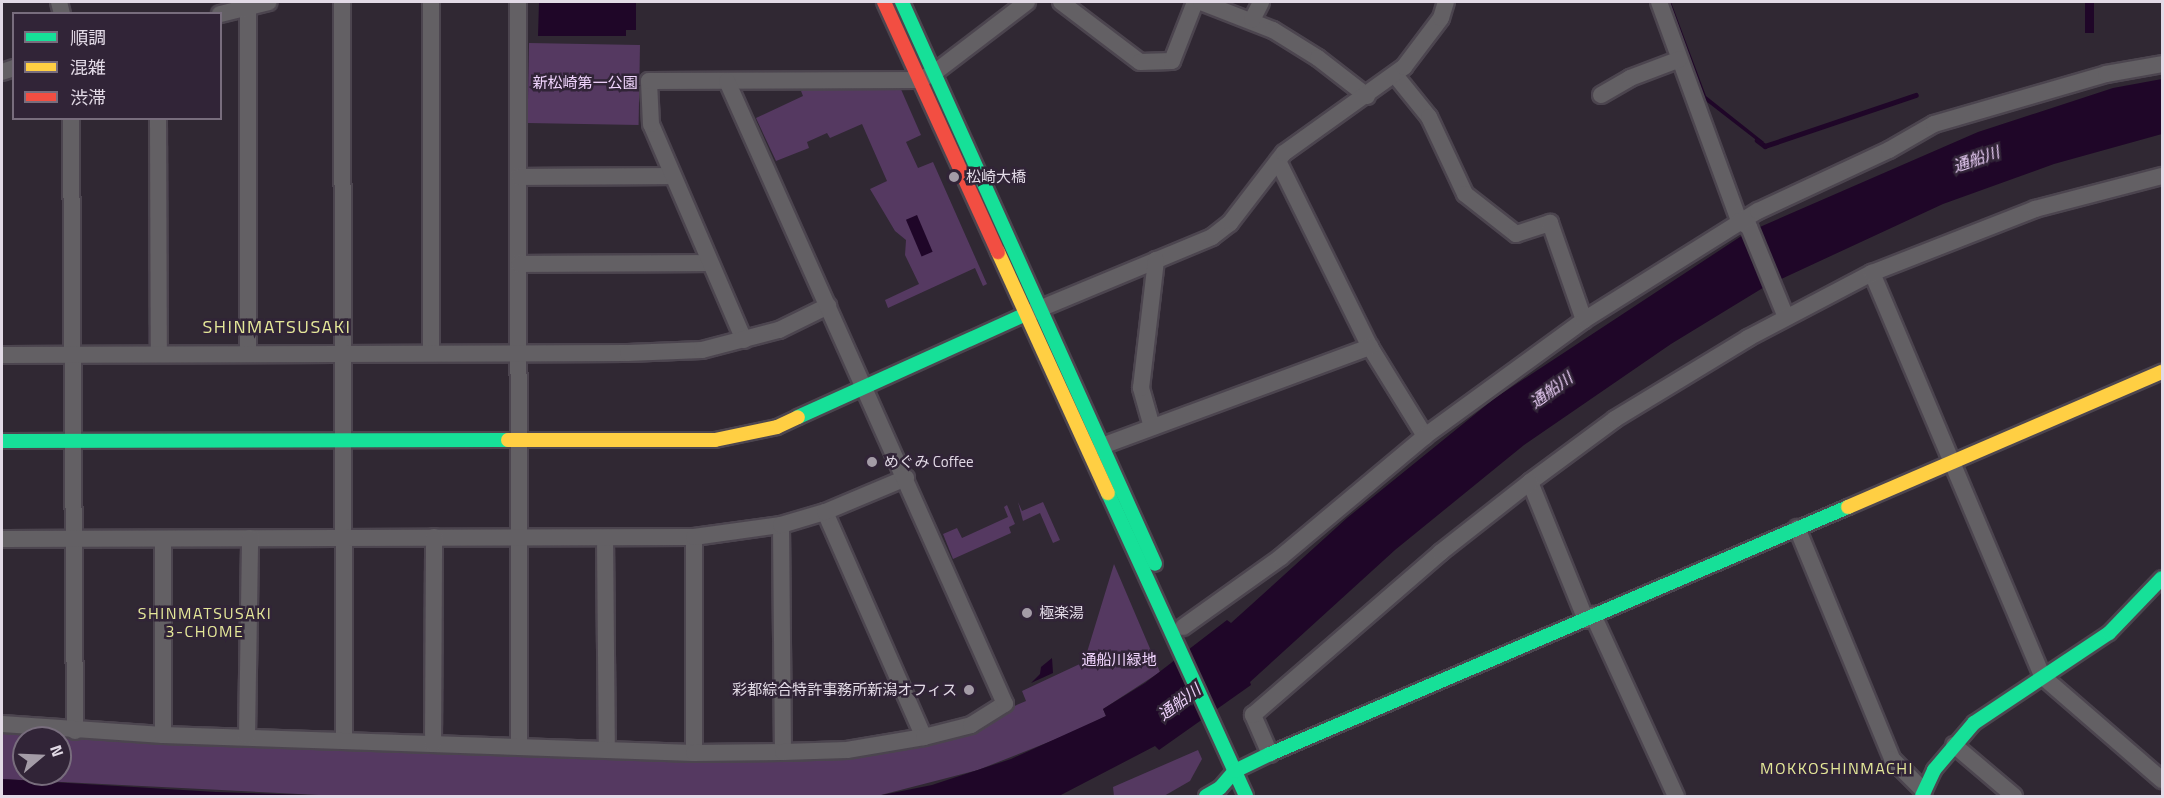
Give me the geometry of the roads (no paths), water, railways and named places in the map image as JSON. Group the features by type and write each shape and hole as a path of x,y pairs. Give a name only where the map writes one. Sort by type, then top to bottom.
{"street":[{"path":"222,14 269,2"},
{"path":"342,2 344,741"},
{"path":"431,2 431,351"},
{"path":"518,2 519,747"},
{"path":"884,2 927,76"},
{"path":"902,2 927,76 1032,312 1181,633"},
{"path":"744,340 671,176 651,124 649,81 927,76 1027,2"},
{"path":"1061,2 1140,62 1172,61 1195,2"},
{"path":"1201,2 1252,20 1318,58 1367,96"},
{"path":"1252,20 1261,2"},
{"path":"2,441 715,440 777,427 1032,312 1212,237 1230,224 1278,161 1395,75 1441,18 1446,2"},
{"path":"1659,2 1744,224 1786,317"},
{"path":"248,7 248,352"},
{"path":"1601,95 1630,78 1680,59"},
{"path":"1181,633 1281,557 1425,436 1584,320 1744,224 1889,150 1934,124 2106,74 2163,64"},
{"path":"1395,75 1429,117 1465,194 1516,234 1550,223 1584,320"},
{"path":"2,724 75,732 248,736 694,753 783,752 847,750 924,737 971,725 1005,704 727,81"},
{"path":"71,120 75,732"},
{"path":"158,120 159,353"},
{"path":"1278,161 1370,347 1425,436"},
{"path":"519,177 671,176"},
{"path":"1270,753 1253,715 1441,552 1615,419 1786,317 1872,273 2035,209 2163,176"},
{"path":"1152,427 1141,388 1156,260"},
{"path":"519,264 710,263"},
{"path":"1872,273 2042,676 2163,780"},
{"path":"2,355 431,351 628,354 702,350 779,330 828,306"},
{"path":"1032,312 1101,446 1230,747 1240,768 1260,796"},
{"path":"1101,446 1370,347"},
{"path":"1206,796 1220,788 1240,768 1270,753 2163,372"},
{"path":"2,538 694,537 781,525 825,512 906,478"},
{"path":"1530,482 1590,618 1676,796"},
{"path":"825,512 924,737"},
{"path":"781,525 783,752"},
{"path":"1797,528 1892,759 1923,794 1954,745 1974,723 2109,633 2163,578"},
{"path":"433,744 434,537"},
{"path":"694,537 694,753"},
{"path":"248,736 250,538"},
{"path":"605,538 607,750"},
{"path":"163,539 163,735"},
{"path":"1954,745 2014,796"},
{"path":"1240,768 1246,796"}],"water":[{"path":"539,2 636,2 636,30 626,30 626,36 538,36"},
{"path":"1667,2 1671,2 1706,96 1764,142 1760,143 1702,98"},
{"path":"2085,2 2094,2 2094,33 2085,33"},
{"name":"通船川","path":"2162,79 2162,134 2054,164 1943,204 1766,286 1671,344 1524,445 1395,550 1250,682 1251,685 1159,750 1155,746 1059,796 877,796 932,785 1011,759 1106,716 1103,709 1145,683 1227,620 1231,623 1347,518 1495,398 1746,233 1978,132 2113,88"},
{"path":"917,215 933,252 922,257 906,220"},
{"path":"1052,658 1053,673 1031,683 1040,674 1041,667"},
{"path":"2,779 12,780 12,786 72,786 72,783 216,792 338,796 2,796"}],"waterway":[{"path":"1757,140 1765,146 1916,95"}],"place":[{"name":"松崎大橋","path":"954,177"},
{"name":"めぐみ Coffee","path":"872,462"},
{"name":"極楽湯","path":"1027,613"},
{"name":"彩都綜合特許事務所新潟オフィス","path":"969,690"}],"district":[{"name":"SHINMATSUSAKI","path":"277,327"},
{"name":"SHINMATSUSAKI 3-CHOME","path":"205,622"},
{"name":"MOKKOSHINMACHI","path":"1837,768"}],"park label":[{"name":"新松崎第一公園","path":"585,83"},
{"name":"通船川緑地","path":"1119,660"}]}
